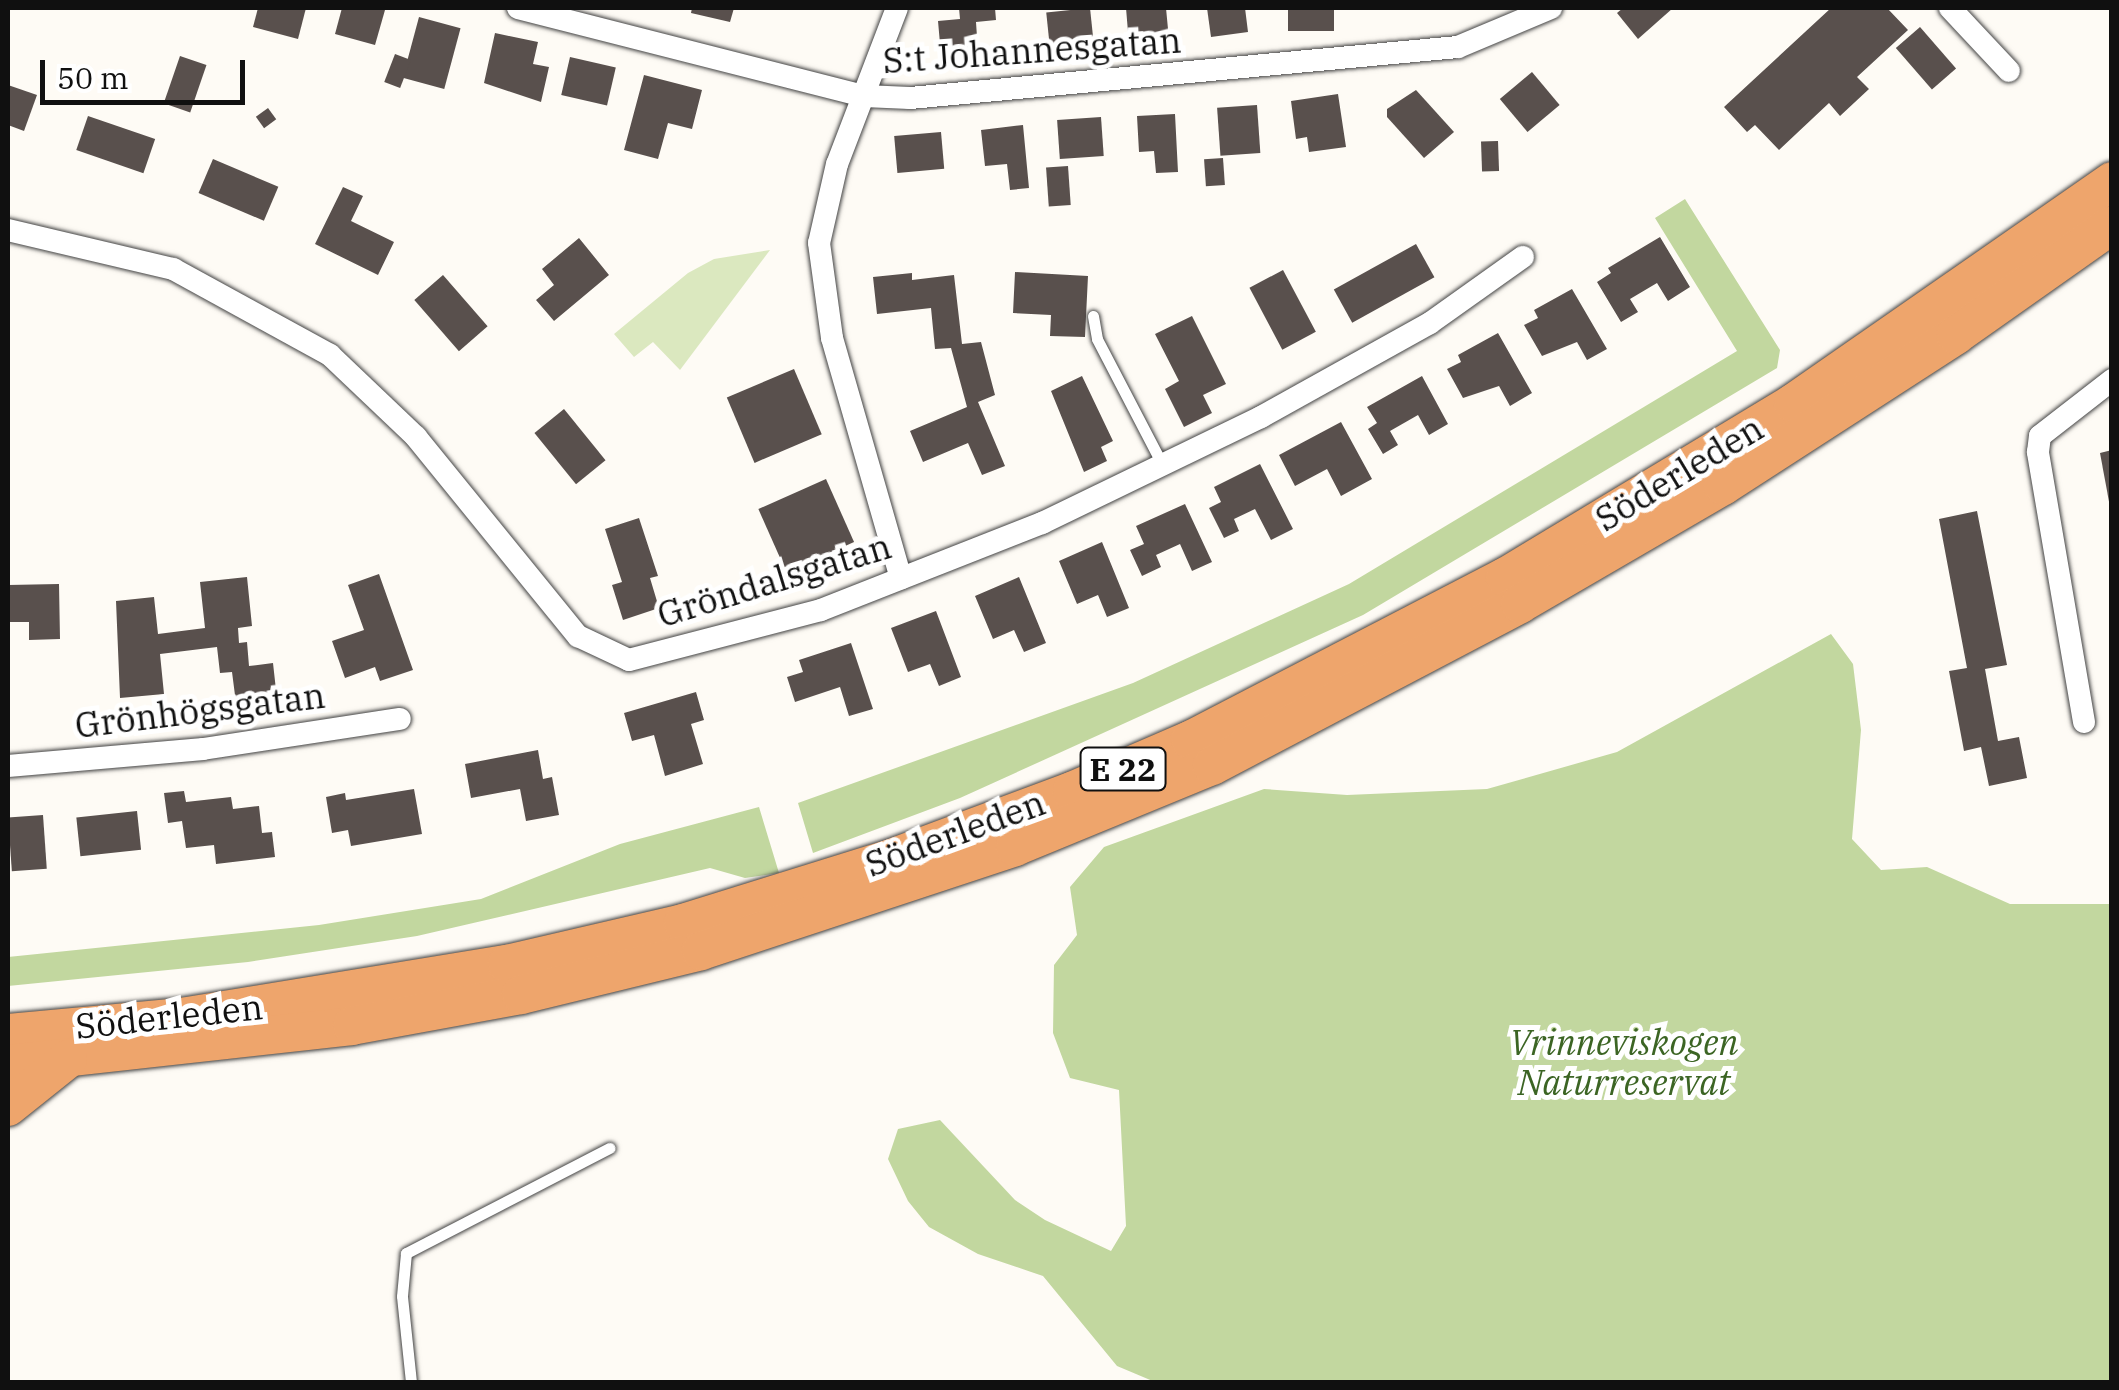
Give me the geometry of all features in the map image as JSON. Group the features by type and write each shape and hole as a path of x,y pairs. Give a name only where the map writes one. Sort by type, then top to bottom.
{"highway":[{"name":"Söderleden","path":"8,1033 328,997 508,964 683,923 889,860 1072,790 1206,732 1505,577 1793,403 2112,181"},
{"name":"Söderleden","path":"8,1064 352,1026 521,995 702,951 911,885 1080,821 1308,719 1520,604 1756,464 2112,225"},
{"path":"8,1106 68,1058"}],"street":[{"name":"S:t Johannesgatan","path":"518,8 864,96 910,98 1458,47 1526,14 1552,8"},
{"path":"897,8 836,164 819,243 832,338 901,578"},
{"path":"1950,8 2010,71"},
{"name":"Gröndalsgatan","path":"8,230 173,269 330,354 416,437 578,636 605,653 629,660 725,639 901,578 1163,466 1430,323 1524,257"},
{"path":"2084,722 2038,452 2040,436 2112,380"},
{"name":"Grönhögsgatan","path":"8,766 203,750 400,719"}],"lane":[{"path":"1093,316 1097,338 1163,466"},
{"path":"412,1382 402,1296 406,1253 609,1148"}],"green space":[{"path":"1685,199 1780,350 1777,368 1363,615 960,798 813,853 798,803 1133,683 1349,584 1737,351 1655,218"},
{"path":"770,250 680,370 653,342 634,357 614,334 688,273 714,259"},
{"name":"Vrinneviskogen Naturreservat","path":"1831,634 1853,664 1861,730 1852,839 1881,870 1927,867 2010,904 2111,904 2111,1382 1155,1382 1117,1366 1043,1276 978,1254 929,1227 908,1201 888,1159 898,1129 940,1120 1015,1200 1045,1220 1111,1251 1126,1226 1119,1090 1070,1078 1053,1033 1054,965 1077,935 1070,887 1104,847 1264,789 1347,795 1487,789 1617,752"},
{"path":"759,807 779,873 745,878 710,868 417,936 248,962 8,986 8,957 319,925 481,899 620,844"}],"building":[{"path":"258,8 306,8 298,39 253,27"},
{"path":"342,8 385,10 375,45 335,34"},
{"path":"692,8 734,8 730,22 691,13"},
{"path":"959,8 995,8 996,20 976,22 978,52 941,55 938,21 960,19"},
{"path":"1090,8 1094,48 1050,52 1046,13"},
{"path":"1126,8 1166,8 1170,50 1144,52 1143,43 1129,44"},
{"path":"1207,8 1245,8 1248,32 1211,37"},
{"path":"1288,8 1334,8 1334,31 1288,31"},
{"path":"1623,8 1673,8 1638,39 1617,13"},
{"path":"1831,8 1887,8 1908,30 1857,77 1869,89 1840,116 1829,103 1779,150 1755,125 1747,132 1724,107"},
{"path":"419,17 461,28 444,89 403,78"},
{"path":"1920,27 1956,69 1932,90 1896,48"},
{"path":"495,33 538,42 533,64 549,67 541,102 484,83"},
{"path":"395,54 411,60 400,88 384,82"},
{"path":"180,56 206,65 190,112 164,103"},
{"path":"570,57 616,68 607,106 561,95"},
{"path":"1532,72 1560,105 1527,132 1500,99"},
{"path":"644,75 702,90 692,129 668,123 658,159 624,150"},
{"path":"8,85 37,95 24,131 8,125"},
{"path":"1416,90 1454,132 1424,158 1387,117 1387,109"},
{"path":"1338,94 1346,147 1309,152 1307,137 1296,139 1291,101"},
{"path":"1257,105 1260,153 1220,156 1217,108"},
{"path":"268,108 276,119 264,128 256,117"},
{"path":"1175,114 1178,172 1156,173 1154,151 1139,152 1137,116"},
{"path":"88,116 155,139 143,173 76,150"},
{"path":"1101,117 1104,156 1060,159 1057,120"},
{"path":"1023,125 1029,188 1010,190 1007,164 985,166 981,130"},
{"path":"941,132 944,169 897,173 894,136"},
{"path":"1498,141 1499,171 1482,172 1481,142"},
{"path":"1223,158 1225,185 1206,186 1204,159"},
{"path":"213,159 278,187 264,221 199,193"},
{"path":"1068,166 1071,205 1049,206 1046,168"},
{"path":"343,187 363,196 351,221 394,242 378,275 315,244"},
{"path":"1660,237 1690,287 1668,301 1657,283 1630,299 1638,312 1621,322 1597,282 1611,273 1608,268"},
{"path":"579,238 609,275 554,321 536,300 554,285 542,269"},
{"path":"1416,244 1434,277 1352,323 1334,290"},
{"path":"1283,270 1316,332 1282,350 1249,288"},
{"path":"1015,272 1088,276 1085,337 1050,336 1051,315 1013,313"},
{"path":"912,273 912,280 954,275 962,344 981,342 995,395 978,402 1005,466 982,475 968,443 923,462 910,431 967,407 951,348 935,349 931,308 877,314 873,277"},
{"path":"443,275 488,326 459,351 414,300"},
{"path":"1572,289 1607,349 1587,360 1577,342 1542,356 1524,325 1538,318 1534,310"},
{"path":"1192,316 1226,384 1203,395 1212,413 1184,427 1165,389 1179,381 1155,334"},
{"path":"1498,333 1532,393 1510,406 1499,386 1463,398 1447,369 1461,362 1458,355"},
{"path":"794,369 822,434 755,463 727,398"},
{"path":"1082,376 1113,441 1101,447 1107,461 1084,472 1051,391"},
{"path":"1422,376 1448,424 1429,435 1418,415 1390,431 1398,445 1383,454 1368,429 1377,423 1367,407"},
{"path":"564,409 606,460 576,484 534,433"},
{"path":"1341,422 1372,479 1341,496 1327,469 1295,486 1279,455"},
{"path":"2112,450 2112,506 2110,507 2100,453"},
{"path":"1260,464 1293,529 1271,540 1255,509 1234,519 1239,531 1224,538 1209,508 1221,502 1214,487"},
{"path":"826,479 854,542 786,572 758,509"},
{"path":"1185,504 1212,562 1192,571 1180,544 1156,555 1161,567 1142,576 1130,550 1144,544 1136,526"},
{"path":"1977,511 2007,665 1985,669 1998,741 2019,737 2027,778 1989,786 1981,747 1964,751 1949,671 1967,668 1939,519"},
{"path":"639,518 658,576 650,578 659,608 623,620 612,585 622,582 605,529"},
{"path":"1102,542 1129,608 1107,617 1098,595 1077,604 1059,561"},
{"path":"379,574 413,670 380,681 375,667 345,678 332,641 364,630 348,585"},
{"path":"247,577 252,626 238,628 239,643 247,642 249,666 273,663 277,699 236,703 232,672 220,673 217,647 160,654 164,694 120,698 116,601 154,597 158,634 205,628 200,582"},
{"path":"1019,577 1046,643 1024,652 1014,630 993,639 975,596"},
{"path":"59,584 60,639 29,640 29,622 8,622 8,585"},
{"path":"936,611 961,677 939,686 930,664 908,672 891,628"},
{"path":"851,643 873,709 849,716 840,687 795,702 787,677 803,672 799,660"},
{"path":"696,692 704,720 691,724 703,764 665,776 654,735 632,741 624,713"},
{"path":"538,750 543,779 552,777 559,815 526,821 520,789 471,798 465,764"},
{"path":"414,789 422,834 351,846 348,830 332,833 326,797 345,793 346,800"},
{"path":"184,791 186,802 231,797 233,809 259,806 262,833 272,832 275,857 216,864 214,845 186,848 182,821 168,823 164,793"},
{"path":"137,811 141,850 80,856 76,817"},
{"path":"43,815 47,869 12,871 8,817"}]}
